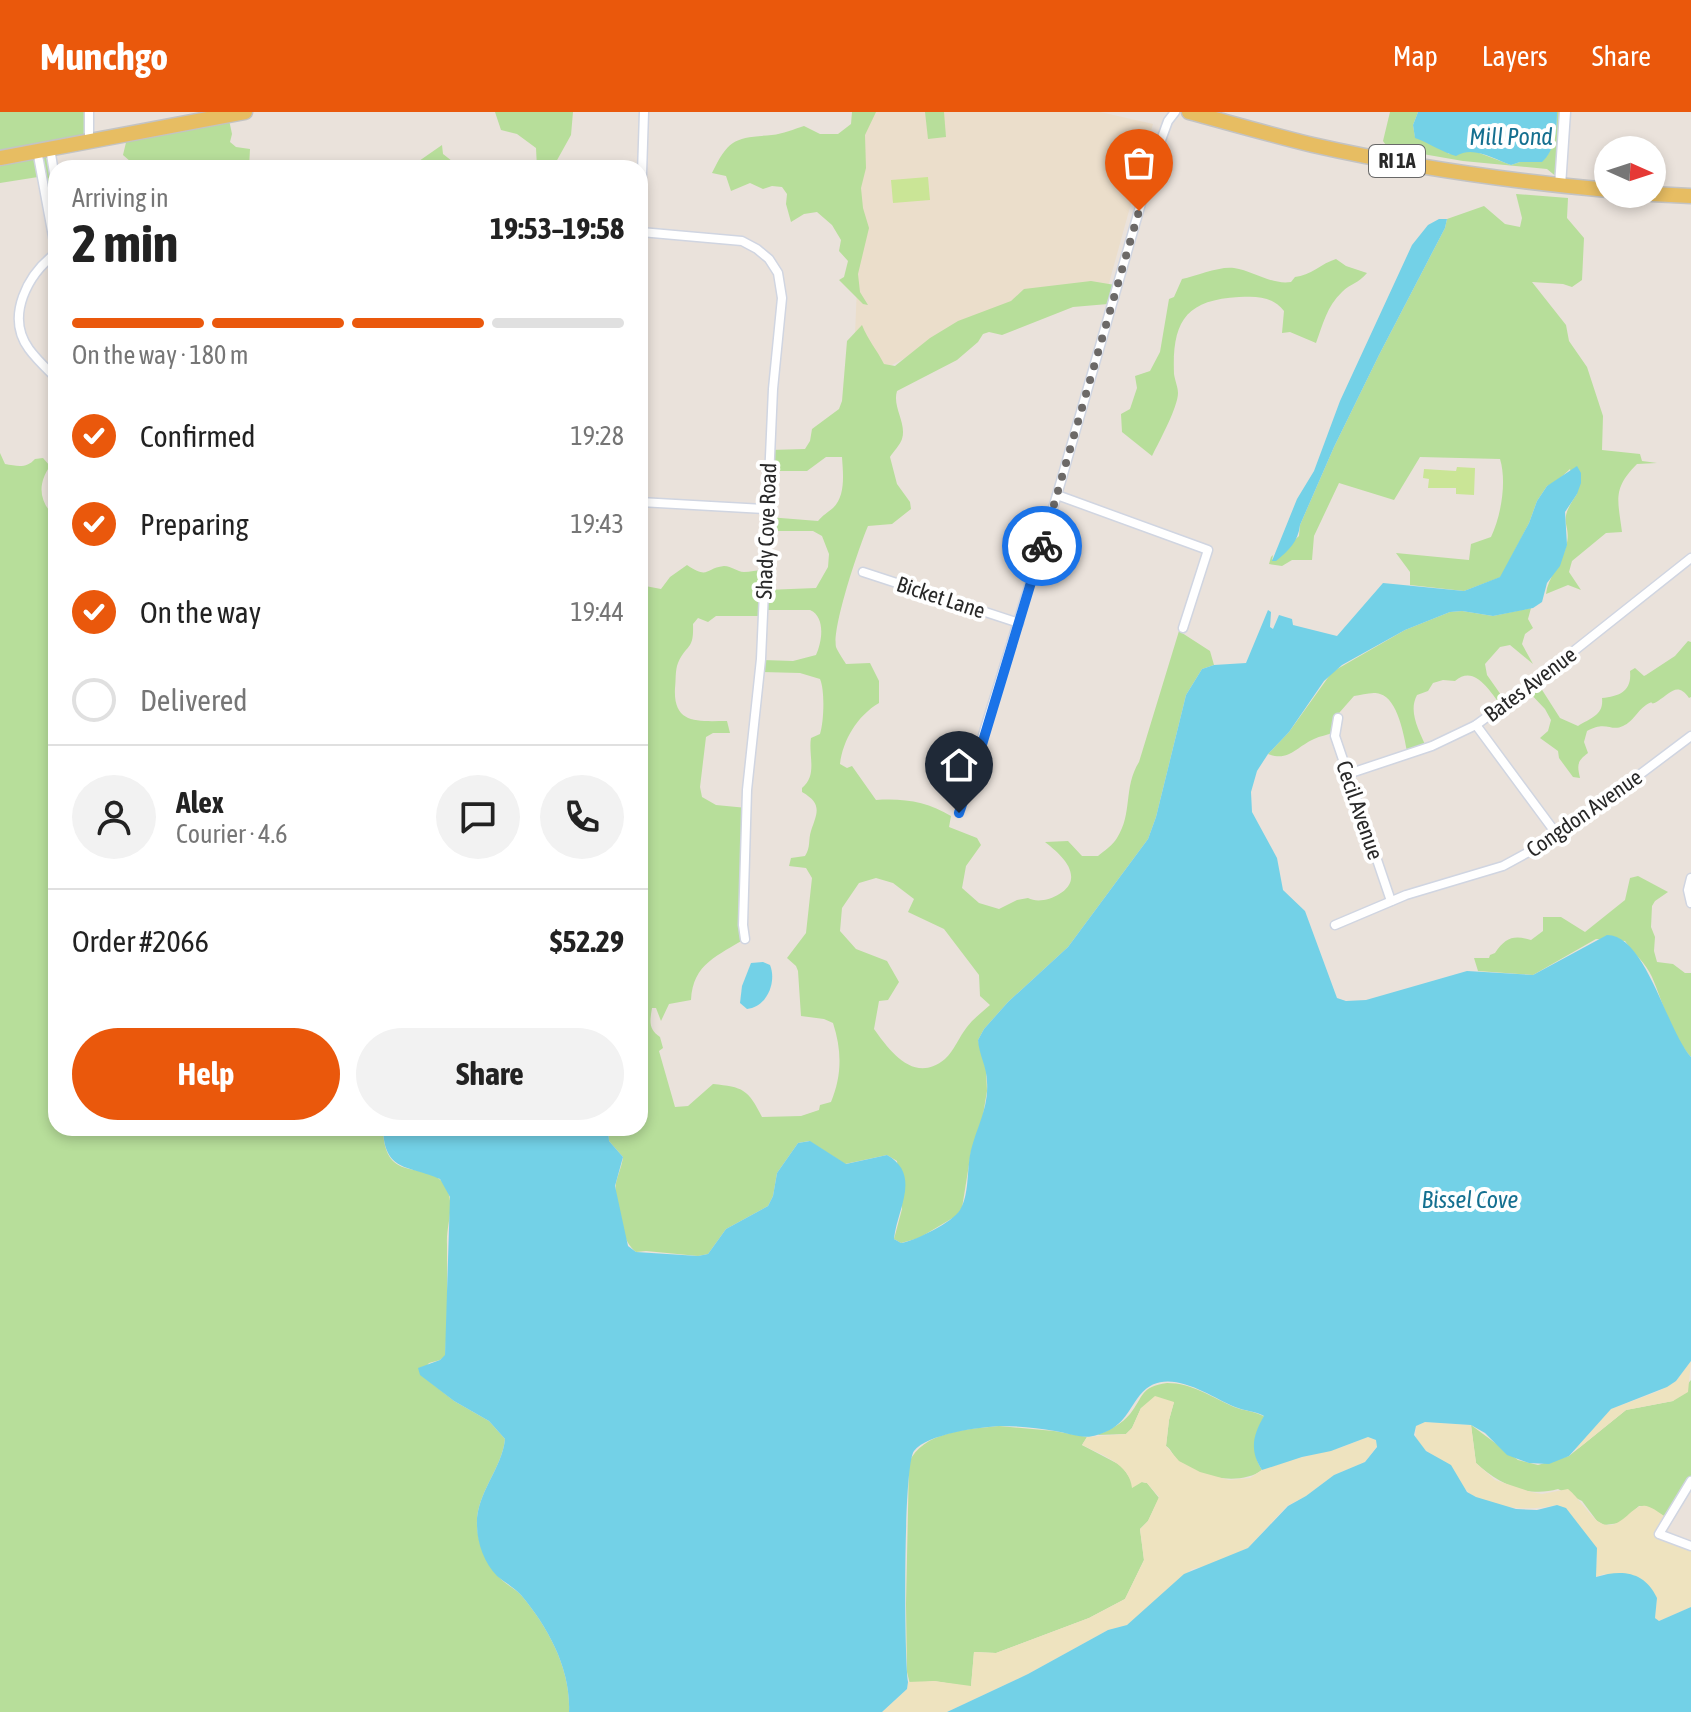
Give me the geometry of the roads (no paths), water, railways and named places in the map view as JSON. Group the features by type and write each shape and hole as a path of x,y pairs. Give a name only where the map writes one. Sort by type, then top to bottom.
{"main road":[{"path":"0,158 245,112"},
{"name":"RI 1A","path":"1189,112 1328,148 1424,166 1594,189"},
{"path":"1666,195 1691,196"}],"street":[{"path":"89,112 89,140"},
{"path":"642,160 644,112"},
{"path":"959,813 1019,623 1153,162 1168,121 1175,112"},
{"path":"1560,186 1565,112"},
{"path":"44,149 48,162"},
{"path":"44,149 48,208"},
{"name":"Shady Cove Road","path":"648,235 742,241 769,259 778,273 782,298 766,509 761,659 747,790 745,939"},
{"path":"48,260 26,286 20,315 26,344 48,369"},
{"path":"1057,495 1208,550 1183,628"},
{"path":"648,502 766,509"},
{"name":"Bates Avenue","path":"1348,774 1432,746 1476,725 1691,558"},
{"name":"Bicket Lane","path":"863,572 1019,623"},
{"name":"Cecil Avenue","path":"1338,718 1335,736 1391,901"},
{"path":"1476,725 1558,836"},
{"name":"Congdon Avenue","path":"1335,925 1391,901 1503,866 1558,836 1691,736"},
{"path":"1691,878 1688,890 1691,901"},
{"path":"1691,1481 1659,1534 1691,1546"}],"water":[{"name":"Mill Pond","path":"1418,112 1557,112 1556,132 1550,152 1542,162 1511,165 1476,152 1456,156 1415,138 1413,125"},
{"path":"1439,219 1447,219 1445,228 1334,447 1295,541 1281,557 1272,561 1297,499 1314,471 1340,401 1412,245 1428,225"},
{"name":"Bissel Cove","path":"1577,466 1581,473 1577,494 1565,512 1567,545 1560,566 1547,583 1542,602 1533,608 1493,616 1450,612 1405,630 1342,665 1324,681 1257,771 1251,792 1252,812 1277,858 1283,890 1305,911 1337,998 1366,1000 1467,971 1533,975 1607,935 1621,939 1633,950 1691,1057 1691,1361 1676,1381 1667,1387 1611,1409 1569,1456 1549,1464 1529,1463 1507,1455 1485,1433 1471,1425 1425,1422 1416,1426 1414,1435 1426,1451 1451,1465 1467,1492 1476,1497 1516,1509 1537,1510 1557,1505 1566,1508 1597,1548 1596,1577 1623,1573 1639,1577 1657,1598 1655,1618 1659,1621 1691,1607 1691,1712 947,1712 1028,1674 1108,1630 1127,1625 1184,1574 1248,1548 1288,1506 1334,1475 1365,1462 1377,1447 1376,1440 1368,1437 1262,1470 1255,1456 1254,1443 1264,1416 1235,1407 1187,1385 1162,1382 1150,1386 1140,1395 1119,1424 1097,1435 991,1427 942,1436 914,1451 910,1464 906,1524 908,1682 907,1689 882,1712 569,1712 566,1680 549,1635 521,1595 493,1571 478,1539 480,1504 505,1439 489,1421 454,1401 420,1375 418,1368 445,1355 450,1197 440,1179 393,1160 384,1136 609,1136 609,1141 623,1157 615,1186 628,1246 636,1252 708,1254 726,1229 768,1206 777,1173 798,1143 810,1141 846,1164 887,1155 903,1172 905,1182 894,1239 901,1243 933,1230 956,1215 965,1197 970,1155 987,1092 986,1071 978,1040 1008,1002 1068,947 1148,839 1186,695 1202,669 1246,663 1268,610 1273,629 1279,615 1292,619 1293,625 1337,636 1383,583 1464,591 1500,577 1547,486"},
{"path":"751,963 770,965 772,972 769,993 760,1004 747,1009 740,1003 742,986"}]}
